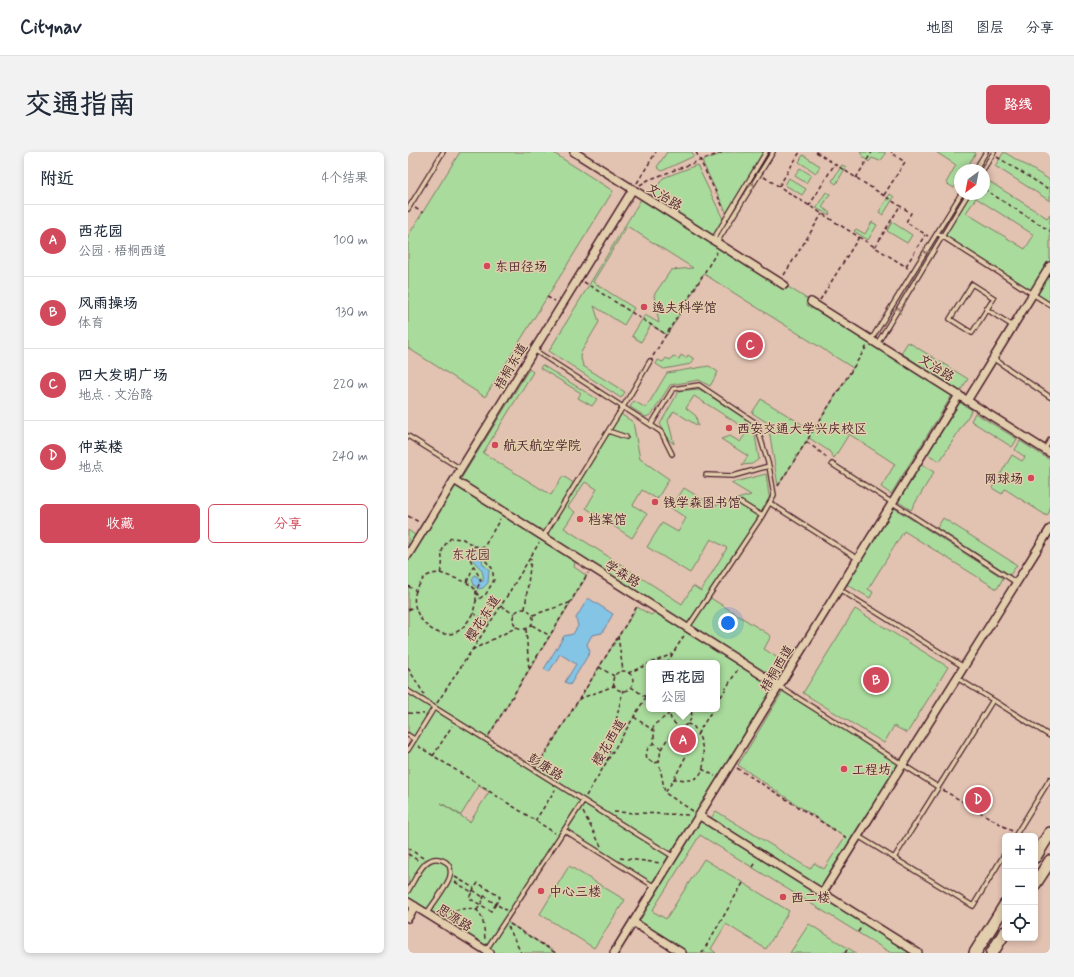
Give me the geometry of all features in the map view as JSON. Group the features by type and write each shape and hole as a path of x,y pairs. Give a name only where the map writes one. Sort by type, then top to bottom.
{"main road":[{"path":"1038,853 1048,841"},
{"path":"1038,879 1050,861"},
{"path":"975,953 1002,910"},
{"path":"992,953 1002,937"}],"street":[{"name":"文治路","path":"574,152 782,283"},
{"name":"梧桐东道","path":"408,555 633,189"},
{"path":"968,401 1050,266"},
{"name":"文治路","path":"814,303 1047,451"},
{"name":"梧桐西道","path":"614,953 959,395"},
{"name":"学森路","path":"454,480 779,686"},
{"path":"823,892 1050,529"},
{"path":"700,816 918,953"},
{"name":"思源路","path":"408,902 488,952"},
{"path":"408,918 415,906"},
{"path":"633,922 682,953"}],"lane":[{"path":"409,207 443,152"},
{"path":"717,242 728,216 766,152"},
{"path":"717,242 772,152"},
{"path":"979,164 986,152"},
{"path":"987,164 994,152"},
{"path":"874,342 913,271 957,200"},
{"path":"874,342 964,200"},
{"path":"936,233 1050,305"},
{"path":"972,284 994,298 986,309 972,333 950,319 972,284"},
{"path":"986,309 1013,326"},
{"path":"534,350 661,432 672,454"},
{"path":"994,359 1050,397"},
{"path":"543,537 650,361"},
{"path":"651,425 673,389 699,385 756,422 774,495 762,516 688,628"},
{"path":"608,431 626,437"},
{"path":"408,436 462,469"},
{"path":"1047,451 1050,440"},
{"path":"832,464 1017,583"},
{"path":"706,475 733,476 768,466"},
{"path":"741,503 762,516"},
{"path":"770,503 858,559"},
{"path":"839,589 964,667"},
{"path":"957,678 1050,736"},
{"path":"779,686 938,787"},
{"name":"彭康路","path":"408,691 674,857"},
{"path":"894,858 993,700"},
{"path":"408,750 433,707"},
{"path":"408,735 413,741"},
{"path":"1017,833 1050,779"},
{"path":"488,952 506,921 583,801"},
{"path":"564,830 655,887"},
{"path":"858,836 973,906 1002,858"},
{"path":"408,891 424,864 432,858 440,859 448,864 450,876 429,914"}],"path":[{"path":"633,189 656,152"},
{"path":"696,152 728,216"},
{"path":"633,189 648,180 723,152"},
{"path":"778,186 800,152"},
{"path":"816,152 911,213 906,222 933,240"},
{"path":"856,178 872,152"},
{"path":"884,195 905,162 890,152"},
{"path":"994,162 997,157 1050,190"},
{"path":"809,206 835,164"},
{"path":"759,174 913,271"},
{"path":"990,193 1050,232"},
{"path":"875,247 900,206"},
{"path":"409,207 423,213"},
{"path":"782,283 822,214"},
{"path":"906,266 925,235"},
{"path":"814,303 860,237"},
{"path":"650,361 667,334 717,242"},
{"path":"578,278 667,334"},
{"path":"774,495 807,442 874,342"},
{"path":"807,442 824,455 832,464"},
{"path":"476,601 486,594 494,580 492,568 486,560 484,546 504,512"},
{"path":"408,516 426,527"},
{"name":"樱花东道","path":"433,707 490,622 543,537"},
{"path":"440,573 443,566 440,556 444,545 451,538 463,539 474,546 484,546"},
{"path":"474,546 469,553 469,557 481,580 476,591 476,601 468,623 454,633 443,634 435,632 418,616 414,607 414,594 422,578 430,574 440,573 466,582 476,591 480,598"},
{"path":"525,609 531,556"},
{"path":"466,582 474,565"},
{"path":"486,740 592,568"},
{"path":"408,586 416,590"},
{"path":"534,771 642,598"},
{"path":"533,614 570,603"},
{"path":"500,606 514,614"},
{"path":"408,610 414,607"},
{"path":"514,614 519,610 525,609 533,614"},
{"path":"473,612 490,622"},
{"path":"514,614 514,621 517,626 523,629 526,629 532,625 533,614"},
{"path":"532,625 550,636"},
{"path":"470,651 517,626"},
{"path":"669,660 688,628"},
{"path":"526,629 529,670"},
{"path":"618,636 623,671"},
{"path":"659,660 673,654"},
{"path":"721,696 742,662"},
{"path":"628,673 646,666"},
{"path":"599,667 614,676"},
{"path":"408,668 433,707"},
{"path":"623,671 628,673 632,678 630,686 623,690 614,686 613,680 617,673 623,671"},
{"path":"578,700 614,686"},
{"path":"630,686 646,697"},
{"path":"607,762 623,690"},
{"name":"樱花西道","path":"583,801 646,697"},
{"path":"691,712 692,717 688,724 672,732 661,749 660,762 665,793 700,816"},
{"path":"665,793 711,712"},
{"path":"408,713 430,714"},
{"path":"652,730 655,724 669,714 671,719 679,728"},
{"path":"634,717 654,731 654,743 661,749"},
{"path":"434,756 455,721"},
{"path":"674,779 695,779 702,769 704,759 703,746 694,727 688,724"},
{"path":"413,741 560,836"},
{"path":"654,743 648,747 646,754 647,759 654,763 660,762"},
{"path":"731,764 854,843"},
{"path":"702,769 722,780"},
{"path":"535,821 558,785"},
{"path":"938,787 1013,833"},
{"path":"580,806 606,856 670,864"},
{"path":"614,812 700,816"},
{"path":"408,848 428,861"},
{"path":"408,854 424,864"},
{"path":"450,876 511,914"},
{"path":"450,876 473,890"},
{"path":"478,883 500,897 496,904 491,911 469,898 478,883"},
{"path":"702,953 743,883"},
{"path":"477,910 485,898"},
{"path":"429,914 468,908 477,910 480,912 484,924 488,952"},
{"path":"506,921 556,953"},
{"path":"506,921 521,953"},
{"path":"845,953 848,948"}],"green space":[{"name":"东田径场","path":"460,152 552,152 613,191 485,397 408,348 408,236"},
{"path":"667,152 692,152 694,156 662,171 657,167"},
{"path":"726,152 773,152 717,242 954,392 891,494 881,487 895,464 849,434 834,458 829,451 809,438 778,486 768,423 752,413 761,399 813,431 853,368 704,274 667,335 651,325 641,342 632,336 645,315 659,323 654,295 671,270 693,268 627,226 593,282 634,308 624,325 594,306 599,322 580,354 583,366 625,392 621,398 549,351 643,196 649,199 663,178 697,165 724,221 728,216 702,161"},
{"path":"860,152 885,152 885,155 880,161 872,158 869,162"},
{"path":"936,152 976,153 969,164 954,164"},
{"path":"1004,152 1050,180 1050,201 995,166"},
{"path":"803,155 820,166 816,173 799,162"},
{"path":"842,165 846,167 836,184 832,181"},
{"path":"800,168 811,175 806,183 795,176"},
{"path":"954,169 954,188 946,183"},
{"path":"789,178 806,189 802,195 785,185"},
{"path":"990,182 1047,218 1050,214 1050,305 942,237 964,200 975,200 966,213 1025,249 1034,235 979,200 990,200"},
{"path":"826,192 830,194 822,207 830,213 829,215 816,208"},
{"path":"890,194 894,197 883,215 879,212"},
{"path":"872,222 877,225 868,240 854,231 856,229 865,234"},
{"path":"892,222 912,235 907,243 887,231"},
{"path":"908,342 968,379 960,391 901,353"},
{"path":"681,355 686,358 688,355 694,359 691,364 664,369 656,364 658,360 663,362 666,358 670,360 673,356 679,359"},
{"path":"542,365 597,399 592,406 578,398 581,393 540,368"},
{"path":"709,366 718,372 710,386 699,380 670,385 652,414 646,417 630,407 634,401 646,408 667,373"},
{"name":"东花园","path":"529,369 533,372 483,453 551,495 563,476 575,484 619,413 633,422 640,459 669,479 657,499 642,490 633,505 647,514 632,538 586,508 597,489 585,482 568,507 575,512 564,528 682,604 693,586 701,591 727,548 711,539 690,573 647,547 662,523 678,532 686,518 671,508 684,488 713,506 751,495 731,483 766,474 770,503 709,597 771,636 764,649 784,662 772,681 779,686 655,887 564,830 506,921 556,953 490,953 408,902 408,750 414,740 408,735 408,530 419,538 454,480 459,482","holes":["576,557 659,609 651,615 637,607 534,771 486,740 587,576 574,567","479,786 489,792 470,822 441,803 461,815"]},
{"path":"699,389 753,424 759,459 752,464 742,465 748,456 721,439 730,436 740,442 748,430 694,396 686,408 696,416 698,426 674,411 668,420 674,444 668,439 660,424 679,391"},
{"path":"959,402 972,410 940,461 927,454"},
{"path":"975,413 1017,439 1012,447 971,421"},
{"name":"网球场","path":"1020,441 1050,460 1050,510 1047,516 1005,489 1002,494 992,488 1012,455 1022,461 1025,457 1015,450"},
{"path":"921,464 934,472 911,510 897,501"},
{"path":"894,508 1003,578 997,589 904,531 868,589 873,592 870,598 846,584"},
{"path":"943,518 1017,565 1010,575 937,528"},
{"path":"855,609 948,667 907,733 894,726 884,743 803,693"},
{"path":"783,691 901,765 823,892 918,953 891,953 700,835 652,911 666,919 704,859 789,911 766,949 726,924 711,949 716,953 682,953 633,922 702,817 709,821 716,811 810,869 814,863 824,869 845,837 738,765"},
{"path":"569,866 625,900 594,948 540,914"},
{"path":"809,924 856,953 790,953"}],"water":[{"path":"476,549 480,551 483,564 489,570 488,583 483,588 478,589 474,585 472,579 475,575 480,579 479,582 483,581 483,576 481,569 472,558 471,554"},
{"path":"588,598 613,614 602,633 592,635 587,644 590,652 570,685 565,682 576,664 560,654 549,672 544,669 564,636 573,634 578,626 576,618"}],"place":[{"name":"东田径场","path":"487,266"},
{"name":"逸夫科学馆","path":"644,307"},
{"name":"四大发明广场","path":"750,345"},
{"name":"西安交通大学兴庆校区","path":"729,428"},
{"name":"航天航空学院","path":"495,445"},
{"name":"网球场","path":"1031,478"},
{"name":"钱学森图书馆","path":"655,502"},
{"name":"档案馆","path":"580,519"},
{"name":"风雨操场","path":"876,680"},
{"name":"西花园","path":"683,740"},
{"name":"工程坊","path":"844,769"},
{"name":"仲英楼","path":"978,800"},
{"name":"中心三楼","path":"541,891"},
{"name":"西二楼","path":"783,897"}]}
